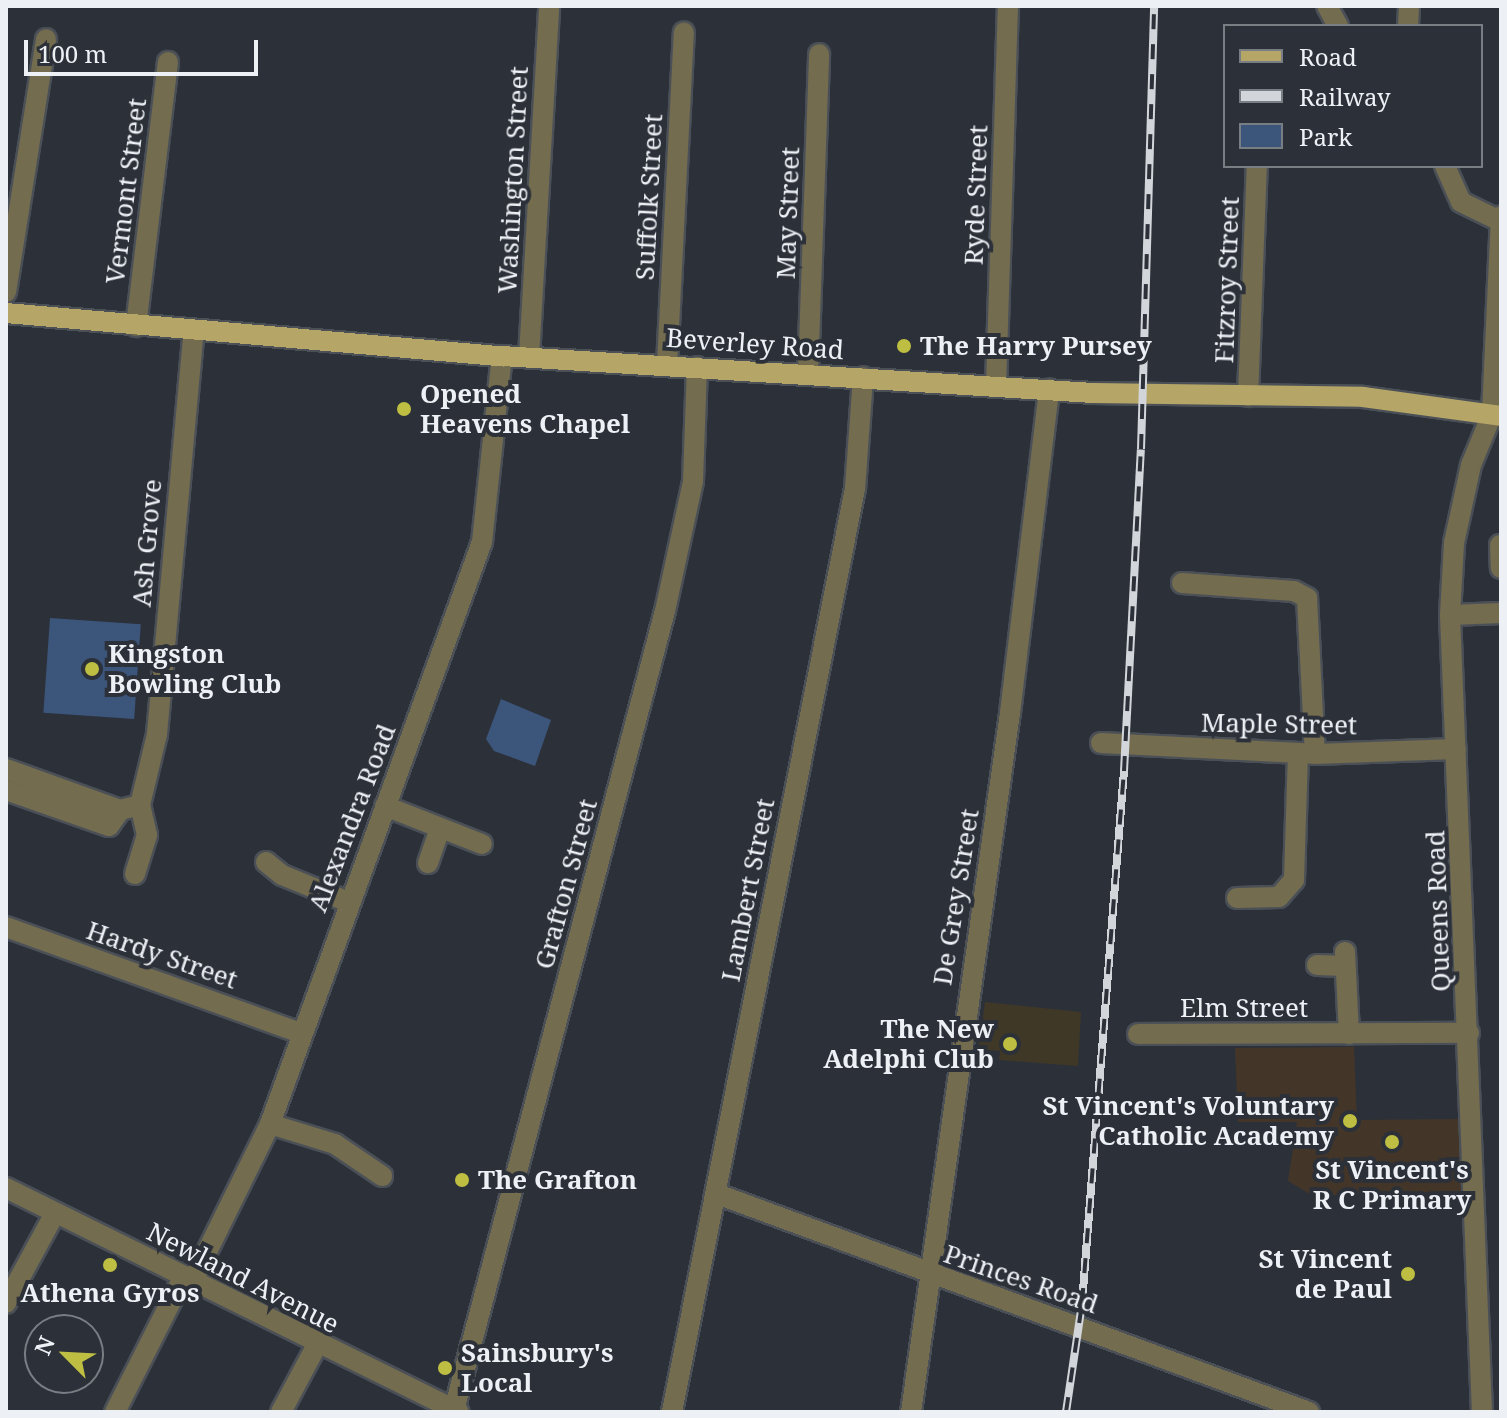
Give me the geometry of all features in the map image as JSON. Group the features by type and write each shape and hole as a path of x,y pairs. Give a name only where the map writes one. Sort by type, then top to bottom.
{"main road":[{"name":"Beverley Road","path":"6,313 502,356 1049,389 1363,397 1497,415"}],"street":[{"name":"Washington Street","path":"529,357 549,6"},
{"name":"Ryde Street","path":"996,386 1008,6"},
{"path":"1327,6 1337,24"},
{"name":"Suffolk Street","path":"667,365 684,32"},
{"path":"6,292 46,39"},
{"name":"May Street","path":"808,373 819,54"},
{"name":"Vermont Street","path":"136,326 168,62"},
{"name":"Fitzroy Street","path":"1248,396 1257,168"},
{"path":"1446,168 1461,202 1499,218 1497,415"},
{"name":"Ash Grove","path":"135,874 147,835 130,808 157,734 194,331"},
{"name":"Alexandra Road","path":"115,1412 270,1124 348,902 482,542 502,356"},
{"name":"Grafton Street","path":"448,1410 665,611 693,481 697,367"},
{"name":"Lambert Street","path":"672,1412 855,489 863,377"},
{"name":"De Grey Street","path":"911,1412 1010,713 1049,389"},
{"name":"Queens Road","path":"1482,1412 1450,615 1457,527 1471,465 1497,415"},
{"path":"1500,545 1501,568"},
{"path":"1182,583 1294,591 1307,598 1306,754 1294,880 1279,897 1237,898"},
{"path":"1450,615 1501,613"},
{"name":"Maple Street","path":"1101,743 1306,754 1456,749"},
{"path":"6,769 130,808"},
{"path":"6,790 109,826 130,808"},
{"path":"385,806 482,844"},
{"path":"428,863 440,829"},
{"path":"266,862 282,875 348,902"},
{"name":"Hardy Street","path":"6,927 301,1033"},
{"name":"Elm Street","path":"1317,965 1345,959 1349,1034"},
{"name":"Elm Street","path":"1138,1034 1469,1033"},
{"path":"270,1124 335,1144 382,1176"},
{"name":"Newland Avenue","path":"6,1188 448,1410"},
{"name":"Princes Road","path":"717,1194 929,1275 1309,1412"},
{"path":"6,1303 55,1213"},
{"path":"281,1412 317,1345"}],"shaded area":[{"path":"985,1002 1081,1012 1078,1066 999,1060 1000,1051 978,1049"},
{"name":"St Vincent's Voluntary Catholic Academy","path":"1354,1047 1357,1120 1461,1119 1463,1191 1313,1196 1288,1181 1297,1122 1238,1122 1235,1048"}],"green space":[{"name":"Kingston Bowling Club","path":"50,618 141,624 134,719 43,713"},
{"path":"501,699 551,720 535,766 494,751 486,739"}],"railway":[{"path":"1066,1412 1082,1303 1124,771 1141,449 1154,6"}],"place":[{"name":"The Harry Pursey","path":"904,346"},
{"name":"Opened Heavens Chapel","path":"404,409"},
{"name":"Kingston Bowling Club","path":"92,669"},
{"name":"The New Adelphi Club","path":"1010,1044"},
{"name":"St Vincent's Voluntary Catholic Academy","path":"1350,1121"},
{"name":"St Vincent's R C Primary","path":"1392,1142"},
{"name":"The Grafton","path":"462,1180"},
{"name":"Athena Gyros","path":"110,1265"},
{"name":"St Vincent de Paul","path":"1408,1274"},
{"name":"Sainsbury's Local","path":"445,1368"}]}
